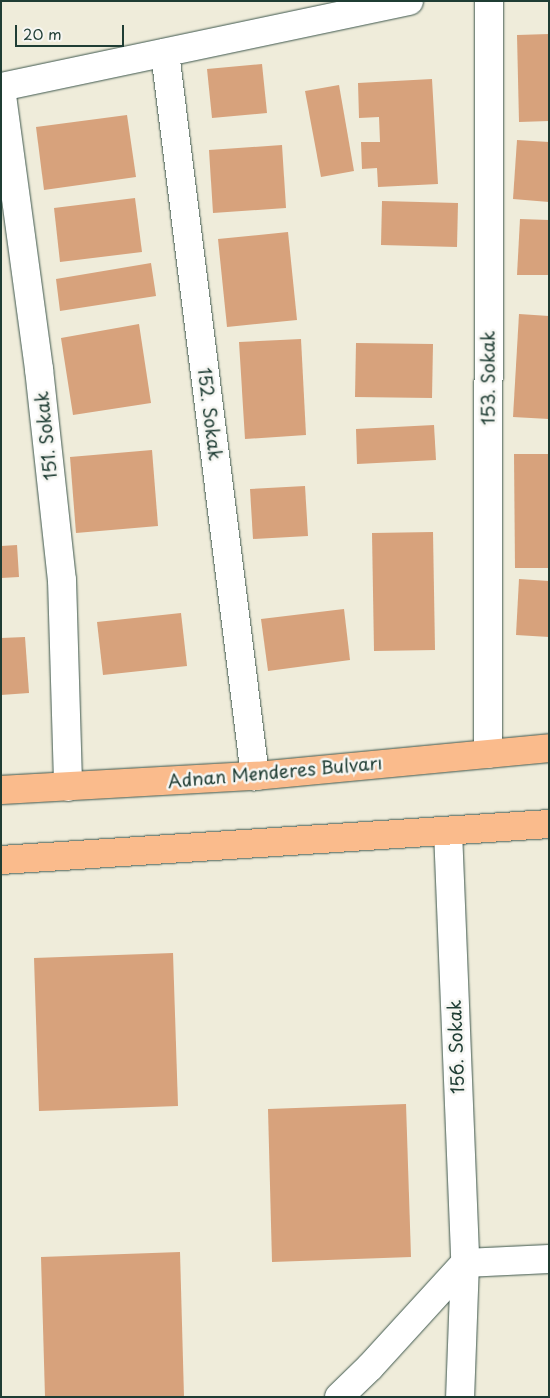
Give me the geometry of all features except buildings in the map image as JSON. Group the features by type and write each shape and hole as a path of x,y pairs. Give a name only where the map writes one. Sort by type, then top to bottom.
{"main road":[{"name":"Adnan Menderes Bulvarı","path":"1,790 255,776 549,748"},
{"path":"1,860 549,824"}],"street":[{"path":"1,88 410,1"},
{"name":"153. Sokak","path":"488,754 489,1"},
{"name":"152. Sokak","path":"165,53 255,776"},
{"name":"151. Sokak","path":"1,88 39,369 62,580 68,787"},
{"name":"156. Sokak","path":"448,831 465,1263 460,1397"},
{"path":"338,1397 370,1367 465,1263 549,1259"}]}
